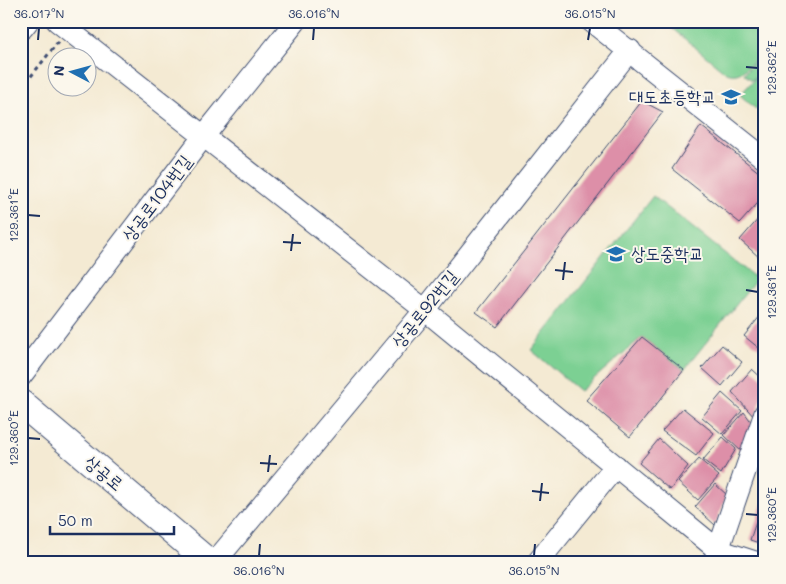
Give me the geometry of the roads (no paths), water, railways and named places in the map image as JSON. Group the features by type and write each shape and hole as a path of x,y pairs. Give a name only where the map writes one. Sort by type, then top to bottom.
{"main road":[{"path":"21,26 25,21"},
{"name":"상공로","path":"21,403 212,563"}],"street":[{"name":"상공로104번길","path":"21,376 203,137 296,21"},
{"path":"592,21 765,159"},
{"path":"62,26 425,310 616,466 716,556 758,563"},
{"name":"상공로92번길","path":"212,563 425,310 630,50"},
{"path":"716,556 765,413"},
{"path":"537,563 616,466"}],"place":[{"name":"대도초등학교","path":"731,97"},
{"name":"상도중학교","path":"616,254"}]}
